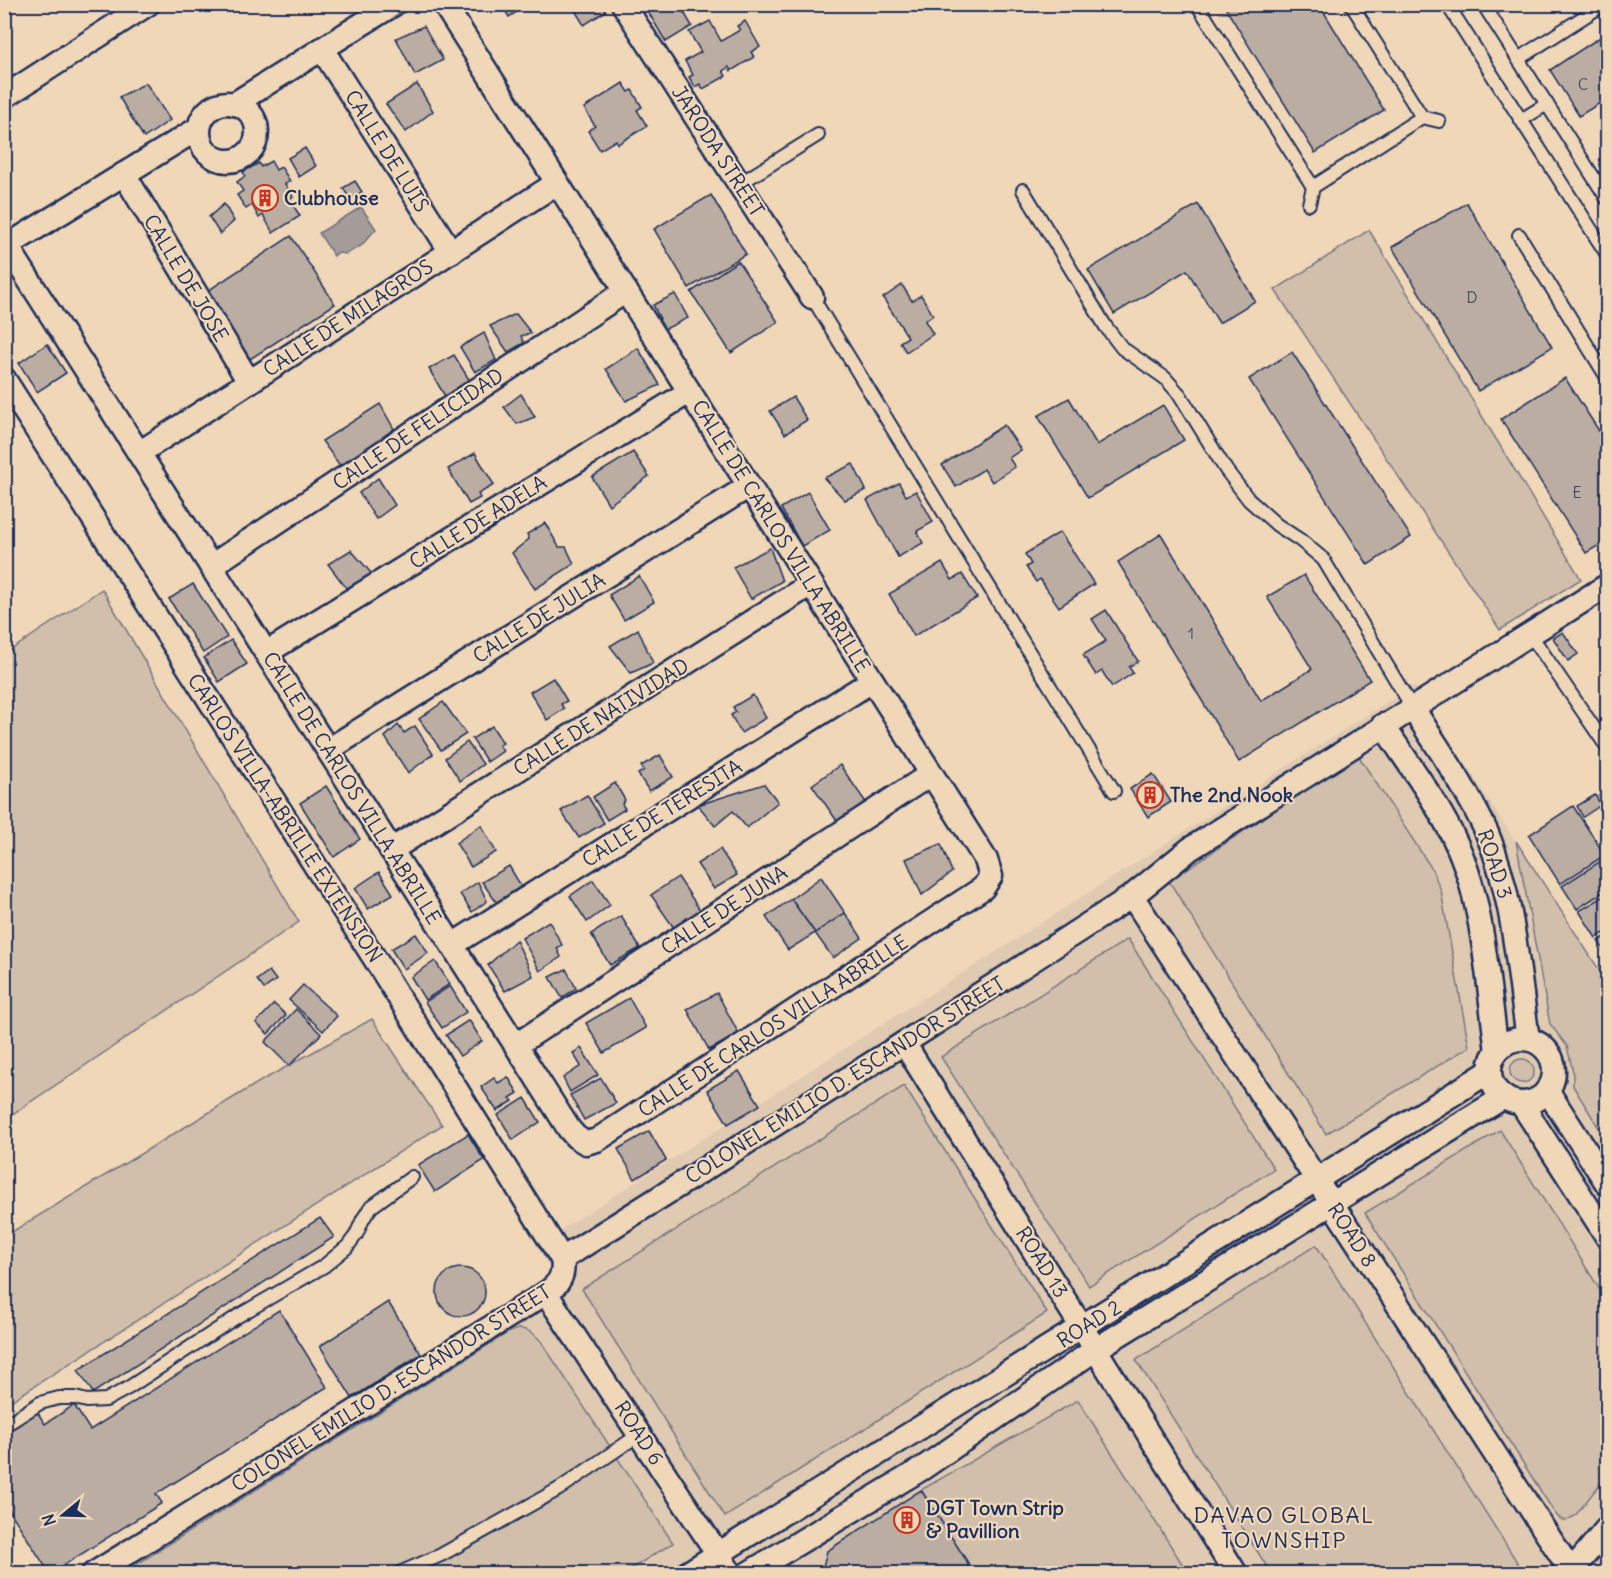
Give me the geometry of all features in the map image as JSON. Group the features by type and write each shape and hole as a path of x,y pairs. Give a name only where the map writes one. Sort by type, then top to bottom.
{"street":[{"path":"4,97 148,4"},
{"path":"234,104 249,113 257,129 256,138 248,154 232,161 214,158 202,146 199,128 202,118 210,109 217,105 234,104 394,4"},
{"name":"CALLE DE CARLOS VILLA ABRILLE","path":"6,243 516,1046 576,1137 586,1143 597,1140 983,888 991,876 986,860 444,4"},
{"name":"JARODA STREET","path":"623,4 812,297"},
{"name":"CALLE DE LUIS","path":"322,49 451,252"},
{"path":"6,243 199,128"},
{"name":"CALLE DE JOSE","path":"124,174 249,382"},
{"name":"CALLE DE MILAGROS","path":"139,453 557,183"},
{"name":"CALLE DE FELICIDAD","path":"211,566 626,291"},
{"name":"CARLOS VILLA-ABRILLE EXTENSION","path":"4,379 375,959 562,1259"},
{"name":"CALLE DE ADELA","path":"266,653 689,392"},
{"name":"CALLE DE JULIA","path":"328,750 749,486"},
{"name":"CALLE DE NATIVIDAD","path":"391,850 811,584"},
{"name":"COLONEL EMILIO D. ESCANDOR STREET","path":"93,1574 546,1293 559,1282 563,1274 562,1259 1132,896 1190,849 1608,585"},
{"name":"CALLE DE TERESITA","path":"452,945 872,681"},
{"name":"ROAD 3","path":"1412,707 1474,806 1488,835 1507,898 1528,1039"},
{"name":"ROAD 3","path":"1383,725 1446,821 1470,879 1480,930 1494,1061"},
{"name":"CALLE DE JUNA","path":"516,1046 931,774"},
{"name":"ROAD 8","path":"1132,896 1571,1573"},
{"path":"1512,1100 1531,1102 1540,1097 1552,1082 1553,1064 1544,1048 1528,1039 1511,1041 1494,1061 1494,1086 1512,1100 1608,1239"},
{"name":"ROAD 13","path":"904,1043 1236,1574"},
{"name":"ROAD 2","path":"686,1574 1317,1181 1494,1061"},
{"path":"1547,1090 1608,1185"},
{"name":"ROAD 2","path":"747,1574 923,1468 1096,1348 1332,1204 1512,1100"},
{"name":"ROAD 6","path":"546,1293 731,1574"},
{"path":"904,1438 923,1468"},
{"path":"1571,1573 1608,1527"}],"lane":[{"path":"1197,4 1312,188 1310,204"},
{"path":"1351,4 1422,117 1439,121"},
{"path":"1448,4 1608,256"},
{"path":"1483,4 1608,200"},
{"path":"1518,59 1604,4"},
{"path":"1521,120 1546,104"},
{"path":"1312,188 1422,117"},
{"path":"739,184 818,135"},
{"path":"1023,190 1106,327 1122,348 1165,378 1180,394 1226,470 1249,500 1277,525 1323,559 1412,707"},
{"path":"1519,235 1608,379"},
{"path":"812,297 1114,791"},
{"path":"1530,634 1607,747"},
{"path":"4,1426 40,1403 59,1398 87,1401 106,1400 128,1388 238,1316 324,1266 347,1247 357,1235 371,1207 412,1177"},
{"path":"397,1574 441,1554 559,1489 640,1434"}],"shaded area":[{"path":"361,207 376,229 361,246 346,254 337,253 334,256 319,233"},
{"path":"1369,230 1581,579 1500,630 1275,290"},
{"path":"102,589 299,922 5,1119 5,654"},
{"path":"1414,685 1607,982 1607,1573 69,1574 553,1274 537,1245"},
{"path":"1358,755 1432,869 1441,891 1469,1047 1326,1134 1169,881"},
{"path":"1516,841 1607,982 1607,1141 1573,1086 1573,1072 1567,1046 1550,1024"},
{"path":"1128,939 1274,1169 1089,1286 941,1057"},
{"path":"372,1019 442,1125 5,1405 5,1236 261,1081"},
{"path":"1522,1059 1531,1062 1534,1071 1531,1080 1522,1083 1513,1080 1510,1071 1513,1062"},
{"path":"904,1086 1047,1313 725,1517 582,1289"},
{"path":"1500,1130 1607,1301 1607,1475 1575,1516 1565,1521 1554,1512 1365,1213"},
{"path":"1316,1245 1524,1573 1271,1573 1136,1360"},
{"path":"518,1329 531,1332 541,1341 673,1543 624,1573 121,1574 509,1332"},
{"path":"1078,1400 1188,1573 967,1573 968,1563 921,1490"}],"building":[{"path":"501,4 529,4 509,17"},
{"path":"571,4 601,4 606,11 584,25"},
{"path":"679,4 692,26 666,42 644,5"},
{"path":"1223,4 1319,4 1384,110 1315,153"},
{"path":"710,21 721,41 740,30 737,26 745,21 760,47 751,52 754,57 731,71 729,67 723,71 726,76 703,89 700,84 695,87 689,77 693,75 685,61 701,52 689,32"},
{"path":"424,26 443,60 415,75 396,38"},
{"path":"1608,32 1608,98 1579,116 1550,70"},
{"path":"146,83 170,120 144,138 119,97"},
{"path":"623,83 629,92 632,90 642,107 637,110 647,126 618,144 616,140 600,150 588,131 595,126 584,108"},
{"path":"417,84 433,111 406,132 386,104"},
{"path":"305,148 316,166 299,177 288,158"},
{"name":"Clubhouse","path":"271,161 276,170 281,167 290,181 285,184 293,197 289,199 300,216 273,233 263,215 259,218 252,205 246,209 237,195 243,191 237,182 245,176 243,172 259,163 261,167"},
{"path":"355,181 362,192 350,199 343,188"},
{"path":"711,195 746,254 689,288 654,229"},
{"path":"1467,203 1552,347 1478,391 1392,247"},
{"path":"224,204 234,221 220,234 209,217"},
{"path":"1198,204 1255,301 1219,323 1187,270 1114,314 1088,270"},
{"path":"291,236 335,304 250,359 206,292"},
{"path":"738,261 778,322 731,353 691,292"},
{"path":"902,285 912,301 921,295 933,315 925,321 933,334 906,352 900,342 908,337 883,298"},
{"path":"675,294 688,318 661,331 656,321 660,319 653,305"},
{"path":"516,314 531,333 521,336 524,343 508,352 490,326"},
{"path":"484,333 496,360 475,372 460,347"},
{"path":"47,344 66,373 37,392 19,363"},
{"path":"638,348 660,385 626,401 606,369"},
{"path":"1292,352 1411,537 1368,565 1249,379"},
{"path":"454,355 470,381 446,398 429,369"},
{"path":"1565,378 1608,445 1608,540 1586,553 1501,419"},
{"path":"521,394 535,417 517,424 504,407"},
{"path":"793,397 807,420 785,434 770,411"},
{"path":"1069,398 1097,445 1163,405 1184,440 1088,498 1038,416"},
{"path":"380,404 394,429 341,467 322,441"},
{"path":"1004,425 1021,450 1009,458 1015,467 992,482 984,469 956,487 942,465"},
{"path":"633,452 649,476 609,505 592,477"},
{"path":"475,453 494,485 478,494 480,498 469,504 448,469"},
{"path":"853,464 866,490 845,500 824,478"},
{"path":"378,478 395,505 376,519 359,493"},
{"path":"899,483 906,496 916,491 933,522 917,531 923,543 898,557 867,500"},
{"path":"808,492 830,530 802,546 781,508"},
{"path":"545,523 559,547 566,547 574,564 535,589 512,553 529,539 527,534"},
{"path":"1060,532 1094,584 1059,607 1040,579 1036,582 1026,567 1031,564 1025,554"},
{"path":"1161,534 1261,701 1312,669 1267,597 1304,575 1370,680 1239,762 1118,562"},
{"path":"770,548 782,581 751,599 733,567"},
{"path":"351,550 372,574 347,589 328,564"},
{"path":"942,563 952,580 962,574 977,598 914,636 889,594"},
{"path":"639,576 654,602 624,620 609,595"},
{"path":"193,584 227,637 203,653 169,599"},
{"path":"1106,610 1138,661 1129,667 1133,673 1112,687 1102,671 1096,675 1083,655 1106,641 1092,619"},
{"path":"638,629 653,663 631,673 610,646"},
{"path":"1563,632 1578,654 1568,661 1553,638"},
{"path":"231,640 247,664 219,682 204,658"},
{"path":"553,678 567,701 561,704 564,709 547,720 530,692"},
{"path":"753,695 766,718 741,733 731,715 736,712 733,707"},
{"path":"443,702 466,734 441,750 419,719"},
{"path":"398,725 404,733 415,726 433,754 408,773 385,737"},
{"path":"492,726 503,743 499,745 503,751 487,762 472,739"},
{"path":"467,742 483,764 460,781 445,758"},
{"path":"660,755 673,777 649,791 638,774 644,770 641,766"},
{"path":"840,765 867,804 839,824 812,785"},
{"name":"The 2nd Nook","path":"1153,774 1171,802 1148,817 1130,789"},
{"path":"615,783 625,800 622,804 625,809 607,820 593,797"},
{"path":"764,784 778,802 747,828 733,811 715,826 698,805"},
{"path":"326,786 360,839 334,857 300,803"},
{"path":"1608,790 1608,808 1599,796"},
{"path":"587,795 604,823 579,838 561,811"},
{"path":"1595,795 1601,805 1583,817 1577,806"},
{"path":"1573,806 1605,855 1560,884 1529,835"},
{"path":"481,825 496,852 471,867 456,843"},
{"path":"941,844 952,872 922,895 906,859"},
{"path":"720,849 737,875 714,889 697,864"},
{"path":"1604,859 1608,865 1608,889 1577,909 1562,886"},
{"path":"509,866 521,886 497,903 482,882"},
{"path":"379,872 393,894 368,909 355,888"},
{"path":"678,877 700,910 674,928 651,895"},
{"path":"821,877 845,913 815,933 791,899"},
{"path":"593,880 610,905 587,922 570,896"},
{"path":"478,882 487,901 472,912 460,894"},
{"path":"1608,894 1608,931 1596,938 1579,911"},
{"path":"791,899 815,933 788,950 766,917"},
{"path":"845,913 862,938 833,958 815,933"},
{"path":"621,916 640,948 610,965 591,934"},
{"path":"549,921 562,945 557,948 561,957 540,971 522,938"},
{"path":"416,934 428,953 404,969 391,949"},
{"path":"1608,935 1608,957 1598,941"},
{"path":"516,940 533,976 505,991 488,965"},
{"path":"435,961 450,984 425,1000 411,977"},
{"path":"566,969 576,988 562,998 550,977"},
{"path":"269,971 276,980 264,989 257,980"},
{"path":"303,985 337,1016 323,1031 289,1000"},
{"path":"450,986 466,1012 442,1028 425,1002"},
{"path":"717,993 739,1034 709,1050 687,1009"},
{"path":"629,998 646,1028 604,1053 586,1023"},
{"path":"274,1004 286,1015 268,1034 256,1023"},
{"path":"296,1009 321,1034 289,1066 265,1042"},
{"path":"469,1020 482,1041 460,1056 446,1035"},
{"path":"581,1048 598,1075 570,1092 563,1078 581,1066 573,1053"},
{"path":"739,1071 760,1105 728,1124 707,1090"},
{"path":"508,1077 518,1093 510,1098 513,1101 497,1111 481,1087 494,1078 498,1083"},
{"path":"601,1078 616,1103 584,1120 570,1095"},
{"path":"525,1098 540,1122 513,1140 498,1115"},
{"path":"649,1131 666,1160 635,1179 618,1149"},
{"path":"468,1134 484,1160 435,1192 418,1165"},
{"path":"320,1218 334,1237 93,1393 78,1370"},
{"path":"461,1268 478,1275 485,1292 478,1309 461,1316 444,1309 437,1292 444,1275"},
{"path":"388,1302 421,1354 352,1398 320,1346"},
{"path":"279,1310 327,1387 156,1494 162,1503 50,1574 4,1502 4,1430 36,1410 45,1424 74,1405 90,1430"},
{"name":"DGT Town Strip & Pavillion","path":"921,1490 968,1563 967,1574 821,1574 827,1551"}],"place":[{"name":"Clubhouse","path":"265,198"},
{"name":"The 2nd Nook","path":"1150,795"},
{"name":"DGT Town Strip & Pavillion","path":"907,1520"}],"district":[{"name":"DAVAO GLOBAL TOWNSHIP","path":"1284,1528"}]}
